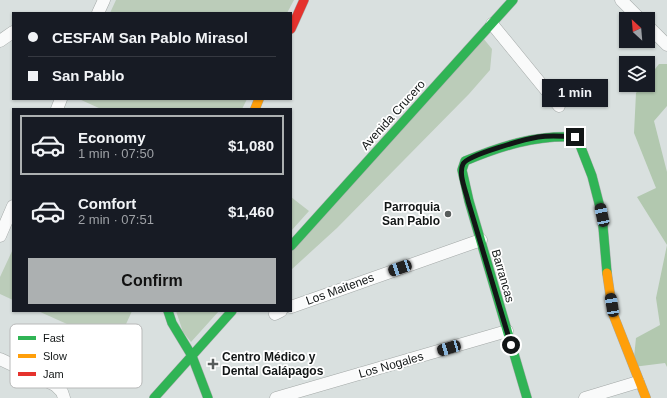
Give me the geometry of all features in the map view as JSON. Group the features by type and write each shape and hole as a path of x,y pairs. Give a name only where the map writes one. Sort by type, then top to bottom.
{"street":[{"path":"98,12 104,0"},
{"path":"292,27 304,0"},
{"name":"Avenida Crucero","path":"292,245 513,0"},
{"path":"621,0 633,12"},
{"path":"492,24 559,106"},
{"path":"0,40 12,33"},
{"path":"655,33 667,45"},
{"name":"Barrancas","path":"527,398 480,240 463,180 462,170 465,161 511,143 540,136 575,137 585,154 598,195 602,215 606,268 613,314 638,382"},
{"path":"0,236 8,210"},
{"name":"Los Maitenes","path":"292,307 480,240"},
{"path":"168,312 172,322 192,356 208,398"},
{"path":"154,398 231,312"},
{"name":"Los Nogales","path":"276,398 506,331"},
{"path":"0,359 10,364"},
{"path":"585,398 638,382 646,398"},
{"path":"58,388 62,392 64,398"}],"green space":[{"path":"116,0 294,0 288,12 110,12"},
{"path":"483,38 492,49 490,70 469,94 337,228 292,269 292,249"},
{"path":"659,64 667,64 667,106 654,121 667,172 667,245 637,197 656,188 634,133 636,93 655,92 655,69"},
{"path":"81,100 246,100 242,108 99,108"},
{"path":"292,198 309,211 292,230"},
{"path":"667,245 667,367 665,363 633,367 636,338 660,325 656,298"},
{"path":"12,251 12,300 0,294 0,277"},
{"path":"40,312 132,312 126,324 67,324"},
{"path":"176,312 218,312 191,342 183,332"}],"traffic: fast":[{"path":"292,245 513,0"},
{"path":"527,398 469,201 462,170 465,161 505,146 518,143 546,138 575,137 578,140 592,176 602,215 607,273"},
{"path":"168,312 172,323 192,356 208,398"},
{"path":"154,398 231,312"}],"traffic: slow":[{"path":"255,108 259,100"},
{"path":"607,273 613,314 646,398"}],"traffic: jam":[{"path":"292,27 304,0"}],"place":[{"name":"Parroquia San Pablo","path":"448,214"},
{"name":"Centro Médico y Dental Galápagos","path":"213,364"}],"route":[{"path":"511,345 468,201 463,180 463,165 465,161 511,143 540,136 575,137"}]}
